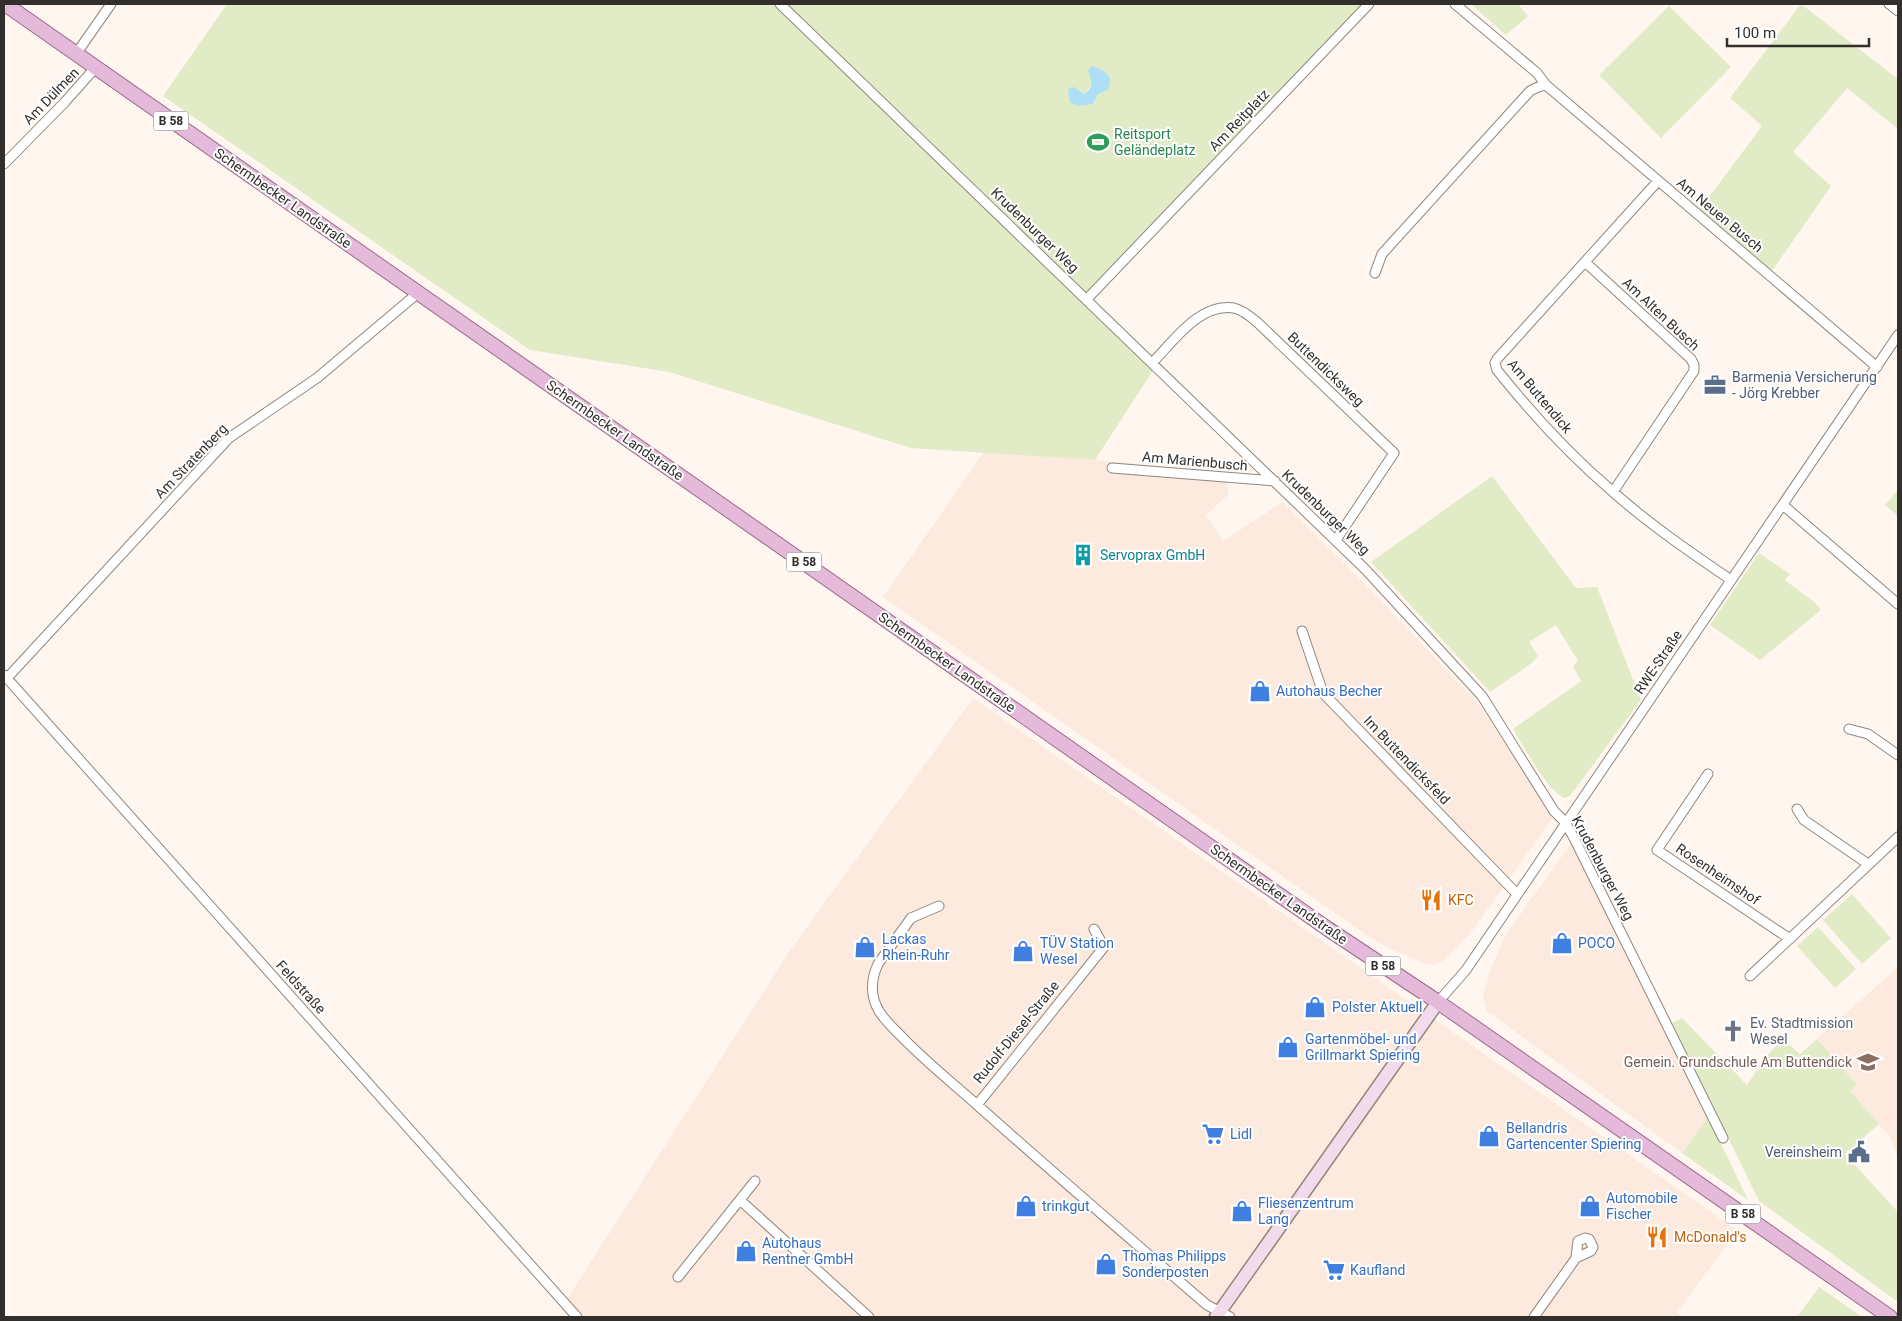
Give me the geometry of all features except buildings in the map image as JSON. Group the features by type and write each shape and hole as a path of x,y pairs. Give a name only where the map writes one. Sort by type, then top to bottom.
{"main road":[{"name":"Schermbecker Landstraße","path":"5,4 1320,923 1438,1002 1892,1317"}],"street":[{"path":"76,54 111,4"},
{"name":"Krudenburger Weg","path":"780,4 1336,540 1482,696 1554,811 1566,822 1723,1138"},
{"name":"Am Reitplatz","path":"1087,299 1369,4"},
{"name":"Am Neuen Busch","path":"1456,4 1537,73 1546,85 1658,182 1877,367"},
{"path":"1889,4 1898,11"},
{"name":"Am Dülmen","path":"4,164 64,103 96,67"},
{"path":"1375,274 1382,254 1530,91 1546,85"},
{"name":"Am Buttendick","path":"1658,182 1495,363 1497,370 1530,411 1566,449 1613,492 1665,534 1731,580"},
{"name":"Am Alten Busch","path":"1585,262 1691,359 1694,365 1694,371 1613,492"},
{"name":"Am Stratenberg","path":"6,676 225,442 318,378 418,293"},
{"name":"Buttendicksweg","path":"1152,363 1191,324 1207,312 1216,309 1234,308 1257,322 1394,453 1336,540"},
{"name":"RWE-Straße","path":"1438,1002 1466,970 1898,336"},
{"name":"Am Marienbusch","path":"1112,468 1275,481"},
{"path":"1783,505 1898,604"},
{"name":"Im Buttendicksfeld","path":"1302,631 1323,693 1517,894"},
{"name":"Feldstraße","path":"6,676 577,1317"},
{"path":"1849,729 1868,734 1898,755"},
{"name":"Rosenheimshof","path":"1708,774 1658,850 1790,939"},
{"path":"1797,809 1804,820 1868,864"},
{"path":"1750,976 1898,837"},
{"name":"Rudolf-Diesel-Straße","path":"939,906 911,918 878,964 872,981 874,1000 886,1021 917,1052 1075,1193 1207,1305 1222,1315 1438,1002"},
{"name":"Rudolf-Diesel-Straße","path":"977,1105 1104,947 1094,930"},
{"path":"678,1277 755,1181"},
{"path":"740,1200 869,1317"},
{"path":"1534,1317 1576,1258"},
{"path":"1892,1317 1898,1310"}],"shaded area":[{"path":"984,452 1095,460 1227,473 1228,495 1206,515 1223,541 1283,502 1363,582 1477,702 1553,815 1472,931 1444,960 1433,965 1426,964 1389,948 1368,936 883,597"},
{"path":"973,698 1737,1230 1677,1313 1683,1317 583,1317 567,1299 791,949"},
{"path":"1572,842 1708,1117 1682,1153 1487,1011 1483,995 1491,969 1507,933"},
{"name":"Gemein. Grundschule Am Buttendick","path":"1898,967 1898,1159 1890,1137 1850,1091 1857,1085 1817,1039"}],"green space":[{"path":"227,4 1365,4 1087,297 1154,369 1095,460 911,448 669,372 530,350 163,96","holes":["1092,78 1104,91 1098,94 1093,104 1078,106 1076,103 1088,89"]},
{"path":"1471,4 1518,4 1528,16 1506,35"},
{"path":"1801,4 1898,79 1898,129 1847,88 1793,152 1831,186 1772,271 1700,209 1762,126 1730,98"},
{"path":"1669,6 1731,67 1661,138 1599,75"},
{"path":"1492,476 1576,588 1597,587 1641,700 1570,796 1564,798 1543,777 1513,729 1581,681 1573,666 1578,661 1556,625 1529,642 1538,656 1532,663 1490,692 1371,562"},
{"path":"1898,490 1898,516 1885,505"},
{"path":"1759,553 1790,574 1785,580 1814,602 1821,610 1760,660 1710,625"},
{"path":"1852,894 1891,938 1862,964 1823,920"},
{"path":"1818,927 1856,969 1835,988 1797,946"},
{"path":"1682,1018 1747,1085 1769,1053 1783,1039 1800,1054 1817,1039 1857,1085 1850,1091 1879,1124 1845,1154 1898,1212 1898,1302 1759,1201 1672,1023"},
{"path":"1708,1117 1748,1200 1682,1153"},
{"path":"1819,1287 1862,1317 1797,1317"}],"water":[{"path":"1091,66 1107,74 1110,85 1108,90 1098,94 1093,104 1078,106 1070,102 1068,89 1074,87 1083,94 1089,90 1091,81 1088,71"}],"place":[{"name":"Reitsport Geländeplatz","path":"1098,142"},
{"name":"Barmenia Versicherung - Jörg Krebber","path":"1715,385"},
{"name":"Servoprax GmbH","path":"1083,555"},
{"name":"Autohaus Becher","path":"1260,691"},
{"name":"KFC","path":"1431,900"},
{"name":"POCO","path":"1562,943"},
{"name":"Lackas Rhein-Ruhr","path":"865,947"},
{"name":"TÜV Station Wesel","path":"1023,951"},
{"name":"Polster Aktuell","path":"1315,1007"},
{"name":"Ev. Stadtmission Wesel","path":"1733,1031"},
{"name":"Gartenmöbel- und Grillmarkt Spiering","path":"1288,1047"},
{"name":"Gemein. Grundschule Am Buttendick","path":"1868,1062"},
{"name":"Lidl","path":"1213,1134"},
{"name":"Bellandris Gartencenter Spiering","path":"1489,1136"},
{"name":"Vereinsheim","path":"1859,1152"},
{"name":"trinkgut","path":"1026,1206"},
{"name":"Automobile Fischer","path":"1590,1206"},
{"name":"Fliesenzentrum Lang","path":"1242,1211"},
{"name":"McDonald's","path":"1657,1237"},
{"name":"Autohaus Rentner GmbH","path":"746,1251"},
{"name":"Thomas Philipps Sonderposten","path":"1106,1264"},
{"name":"Kaufland","path":"1334,1270"}]}
